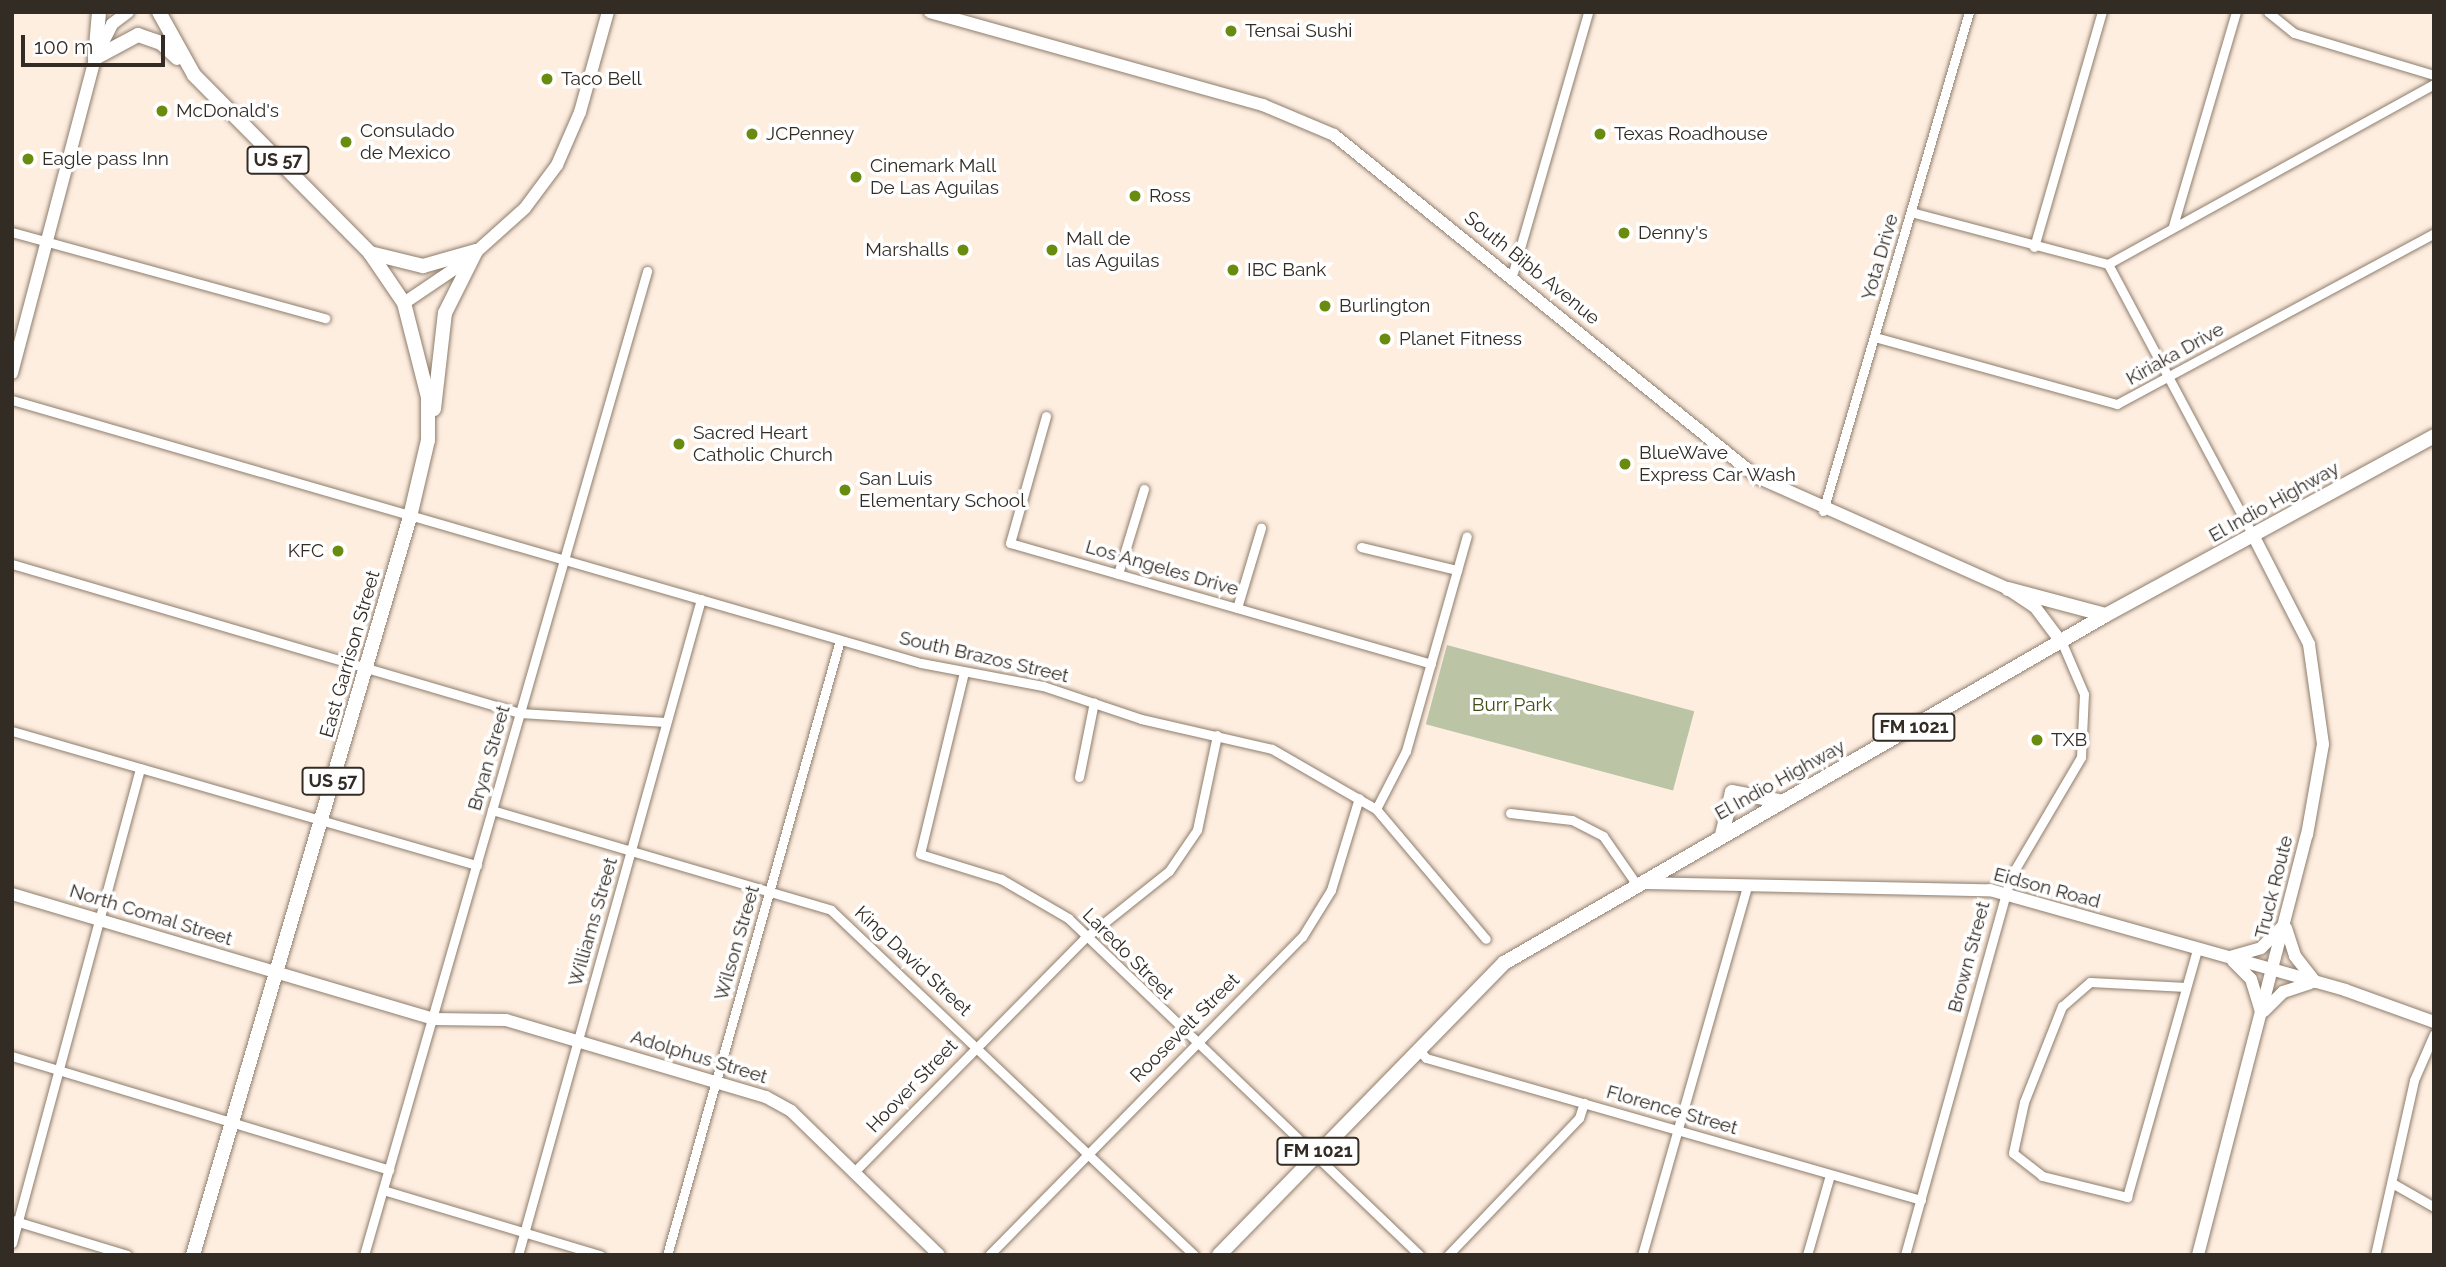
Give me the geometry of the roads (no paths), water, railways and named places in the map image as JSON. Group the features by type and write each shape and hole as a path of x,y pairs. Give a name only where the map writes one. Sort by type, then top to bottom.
{"main road":[{"path":"95,58 99,12"},
{"name":"East Garrison Street","path":"159,12 194,75 370,253 404,303 425,367 428,440 410,517 193,1255"},
{"path":"95,58 129,36 149,37 194,75"},
{"path":"370,253 423,266 476,251"},
{"path":"428,440 445,313 476,251"},
{"name":"El Indio Highway","path":"1219,1255 1417,1048 1504,963 1635,883 2062,643 2106,615 2434,436"},
{"path":"2008,589 2106,615"},
{"path":"1722,835 1732,792 1782,801"}],"street":[{"path":"12,373 95,58 112,24 128,12"},
{"path":"404,303 476,251 526,208 557,165 580,112 608,12"},
{"name":"South Bibb Avenue","path":"930,12 1302,120 1374,163 1734,460 1823,511 2008,589 2035,607 2062,643"},
{"path":"1512,276 1588,12"},
{"name":"Yota Drive","path":"1823,511 1969,12"},
{"path":"2034,247 2102,12"},
{"path":"2173,226 2236,12"},
{"path":"2268,12 2294,33 2434,75"},
{"path":"1911,212 2034,247 2108,264 2434,84"},
{"path":"12,232 325,318"},
{"name":"Kiriaka Drive","path":"1875,337 2107,405 2169,377 2434,233"},
{"path":"2108,264 2253,535"},
{"name":"Bryan Street","path":"364,1255 648,271"},
{"name":"South Brazos Street","path":"12,400 840,640 1094,702 1217,735 1303,763 1376,809 1486,939"},
{"name":"Los Angeles Drive","path":"1046,416 1010,543 1431,664"},
{"path":"1118,574 1144,489"},
{"path":"1237,608 1261,528"},
{"name":"Truck Route","path":"2198,1255 2316,800 2322,710 2299,617 2253,535"},
{"path":"1376,809 1406,751 1467,536"},
{"path":"1361,547 1457,570"},
{"path":"12,564 520,713 666,722"},
{"name":"Williams Street","path":"518,1255 701,599"},
{"name":"Wilson Street","path":"667,1255 840,640"},
{"name":"Brown Street","path":"1905,1255 2004,894 2022,849 2081,757 2084,694 2062,643"},
{"name":"Laredo Street","path":"964,671 920,854 1038,896 1419,1255"},
{"path":"1079,778 1094,702"},
{"path":"12,731 477,865"},
{"name":"Hoover Street","path":"853,1172 1085,938 1169,871 1197,831 1217,735"},
{"path":"12,1243 15,1221 59,1071 140,768"},
{"name":"Roosevelt Street","path":"989,1255 1193,1042 1286,956 1318,914 1342,863 1359,798"},
{"name":"King David Street","path":"492,810 770,890 848,923 1194,1255"},
{"path":"1510,813 1572,820 1603,836 1635,883"},
{"name":"Eidson Road","path":"1635,883 2004,894 2315,982 2434,1022"},
{"path":"1642,1255 1747,887"},
{"name":"North Comal Street","path":"12,894 433,1020"},
{"path":"2285,924 2295,956 2315,982 2283,992 2261,1013 2251,979 2227,957 2261,948 2285,924"},
{"path":"2186,987 2090,982 2063,1006 2024,1102 2012,1153 2042,1176 2127,1197 2197,949"},
{"name":"Adolphus Street","path":"433,1020 506,1020 716,1080 779,1103 939,1255"},
{"path":"2375,1255 2414,1080 2434,1034"},
{"name":"Florence Street","path":"1417,1048 1426,1058 1921,1200"},
{"path":"12,1056 388,1170"},
{"path":"1448,1255 1579,1118 1584,1103"},
{"path":"1807,1255 1830,1175"},
{"path":"2392,1183 2434,1207"},
{"path":"383,1190 600,1255"},
{"path":"15,1221 127,1255"}],"place":[{"name":"Tensai Sushi","path":"1231,31"},
{"name":"Taco Bell","path":"547,79"},
{"name":"McDonald's","path":"162,111"},
{"name":"JCPenney","path":"752,134"},
{"name":"Texas Roadhouse","path":"1600,134"},
{"name":"Consulado de Mexico","path":"346,142"},
{"name":"Eagle pass Inn","path":"28,159"},
{"name":"Cinemark Mall De Las Aguilas","path":"856,177"},
{"name":"Ross","path":"1135,196"},
{"name":"Denny's","path":"1624,233"},
{"name":"Marshalls","path":"963,250"},
{"name":"Mall de las Aguilas","path":"1052,250"},
{"name":"IBC Bank","path":"1233,270"},
{"name":"Burlington","path":"1325,306"},
{"name":"Planet Fitness","path":"1385,339"},
{"name":"Sacred Heart Catholic Church","path":"679,444"},
{"name":"BlueWave Express Car Wash","path":"1625,464"},
{"name":"San Luis Elementary School","path":"845,490"},
{"name":"KFC","path":"338,551"},
{"name":"TXB","path":"2037,740"}],"park label":[{"name":"Burr Park","path":"1512,705"}]}
